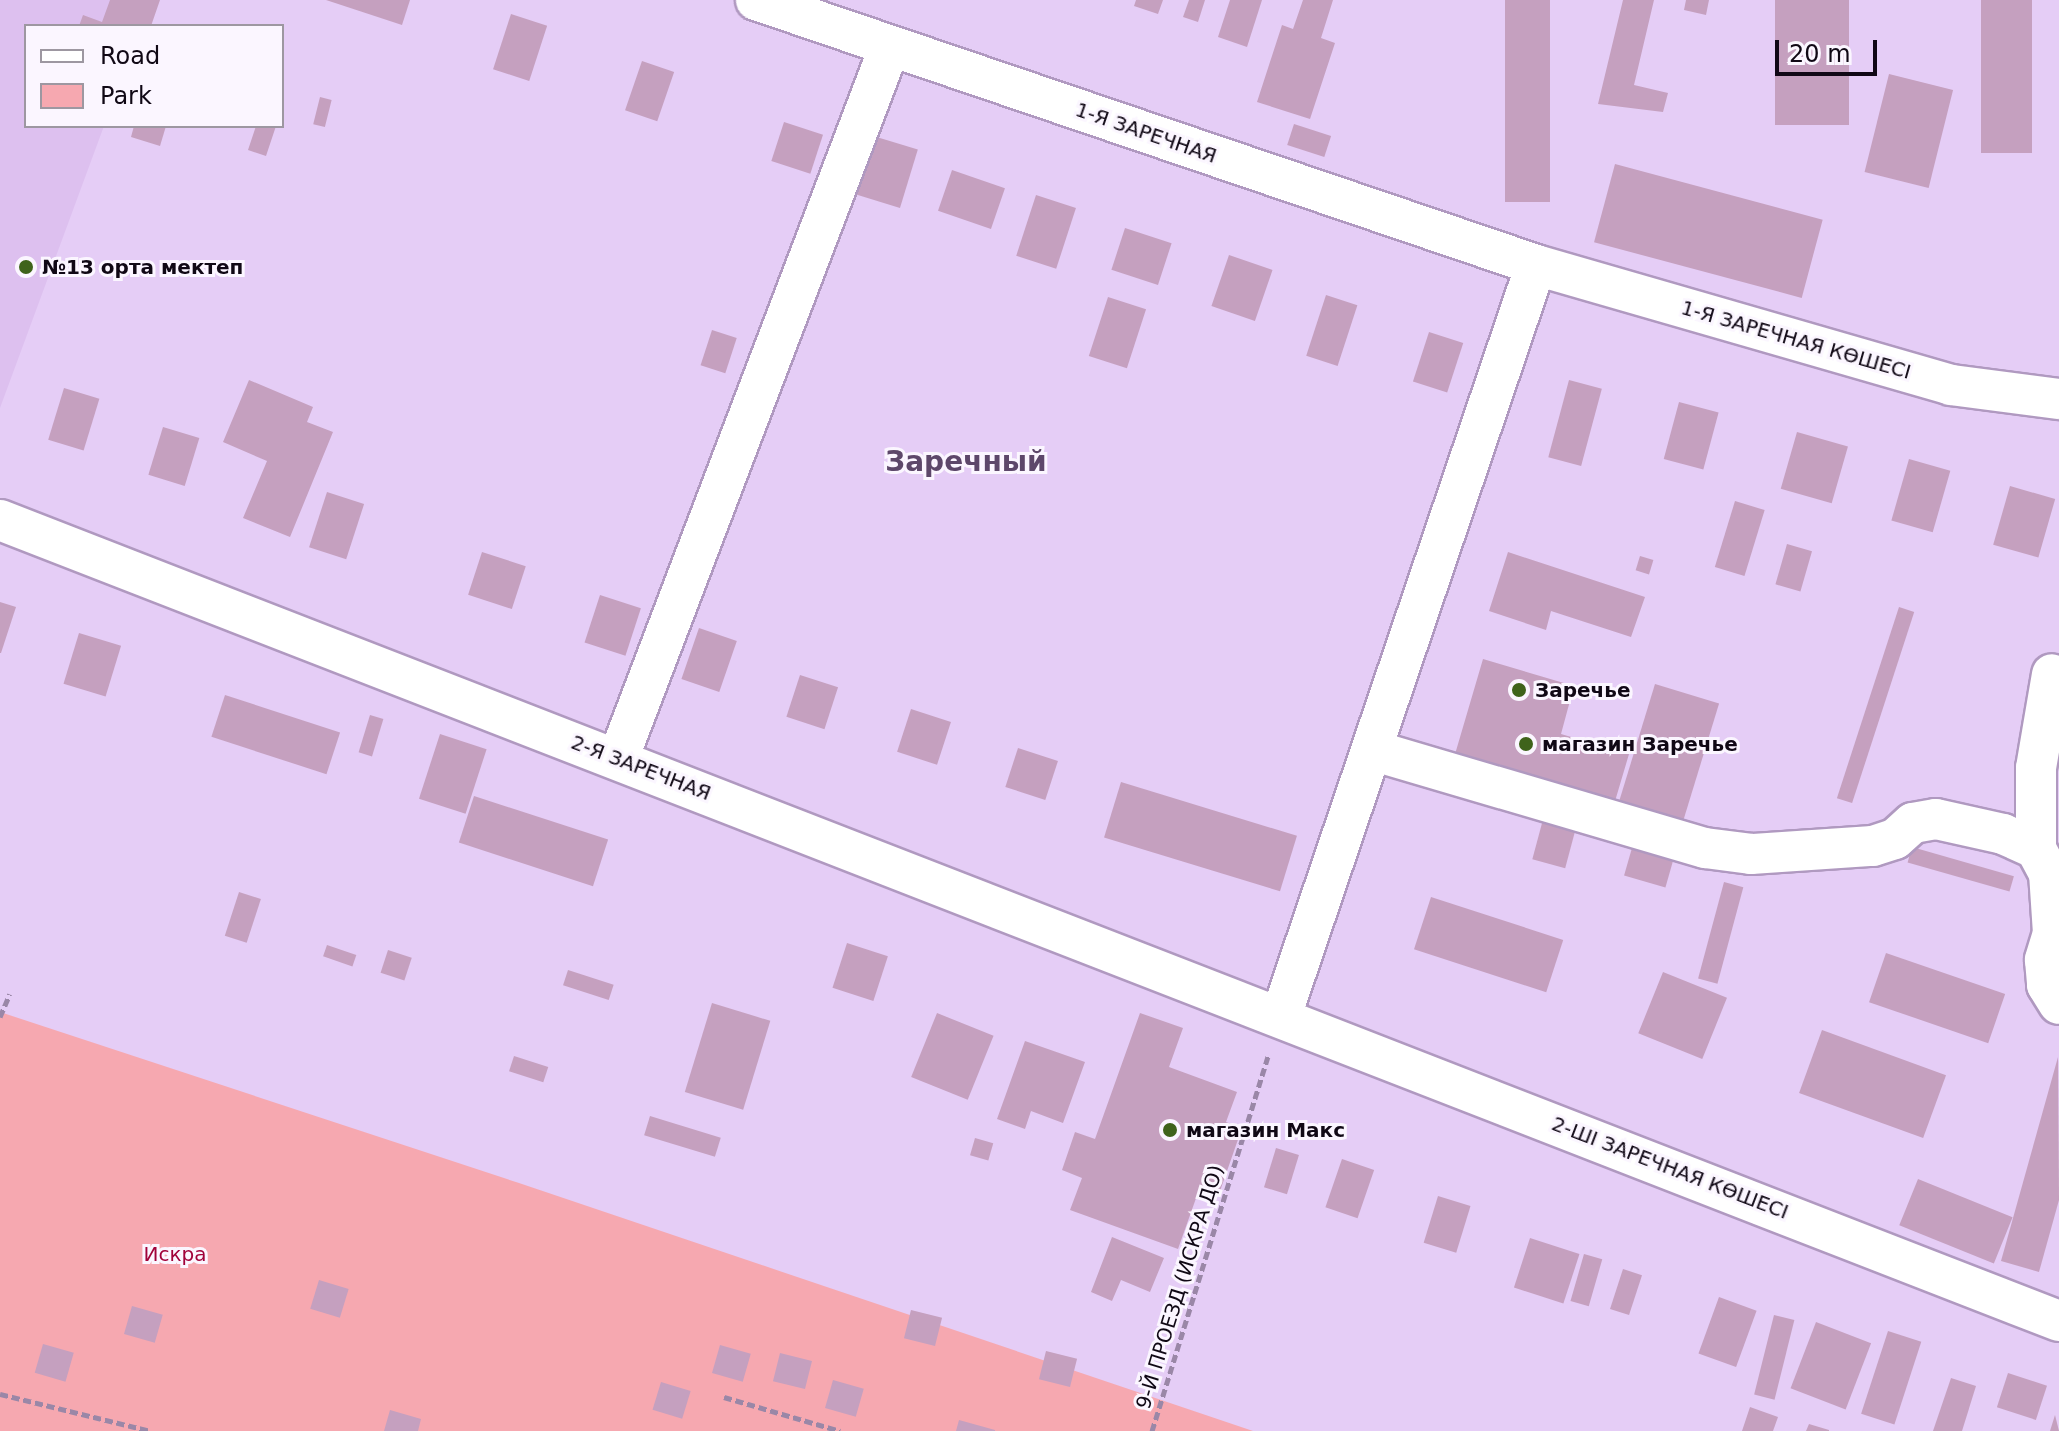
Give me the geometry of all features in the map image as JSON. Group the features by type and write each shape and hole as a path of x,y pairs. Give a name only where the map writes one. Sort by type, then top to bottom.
{"street":[{"name":"1-Я ЗАРЕЧНАЯ","path":"756,0 1536,265"},
{"path":"618,759 890,46"},
{"path":"1281,1016 1375,751 1536,265"},
{"name":"1-Я ЗАРЕЧНАЯ КӨШЕСІ","path":"1536,265 1951,385 2059,399"},
{"name":"2-Я ЗАРЕЧНАЯ","path":"0,520 1281,1016"},
{"path":"2052,674 2036,768 2036,849 2049,873 2053,933 2047,985 2059,1004"},
{"path":"1375,751 1705,848 1751,854 1873,846 1895,839 1913,823 1936,819 1967,822 2036,849"},
{"name":"2-ШІ ЗАРЕЧНАЯ КӨШЕСІ","path":"1281,1016 2059,1321"}],"path":[{"path":"0,1017 10,994"},
{"name":"9-Й ПРОЕЗД (ИСКРА ДО)","path":"1152,1431 1281,1016"},
{"path":"0,1394 148,1431"},
{"path":"724,1397 840,1431"}],"shaded area":[{"name":"№13 орта мектеп","path":"0,0 150,0 142,24 24,24 24,128 103,128 0,408"}],"green space":[{"name":"Искра","path":"0,1012 519,1183 1253,1431 0,1431"}],"building":[{"path":"110,0 160,0 152,24 80,24 83,15 102,22"},
{"path":"326,0 410,0 402,25"},
{"path":"1136,0 1163,0 1158,14 1134,6"},
{"path":"1189,0 1205,0 1198,22 1183,17"},
{"path":"1230,0 1262,0 1247,47 1218,37"},
{"path":"1303,0 1333,0 1321,38 1335,43 1310,119 1257,102 1282,25 1293,29"},
{"path":"1505,0 1550,0 1550,202 1505,202"},
{"path":"1623,0 1654,0 1634,85 1668,93 1663,112 1598,104"},
{"path":"1686,0 1709,0 1706,15 1684,10"},
{"path":"1775,0 1849,0 1849,125 1775,125"},
{"path":"1981,0 2032,0 2032,153 1981,153"},
{"path":"511,14 547,26 529,81 493,69"},
{"path":"642,61 674,72 657,121 625,110"},
{"path":"1889,74 1953,90 1929,188 1865,172"},
{"path":"320,97 332,100 325,127 313,124"},
{"path":"784,122 823,135 810,174 771,161"},
{"path":"1294,124 1331,136 1324,157 1287,145"},
{"path":"133,128 165,128 160,146 131,137"},
{"path":"255,128 275,128 266,156 248,150"},
{"path":"870,135 918,150 900,208 852,193"},
{"path":"1615,164 1823,220 1802,298 1594,242"},
{"path":"952,170 1005,188 991,229 938,211"},
{"path":"1036,195 1076,208 1056,269 1016,256"},
{"path":"1125,228 1172,243 1158,285 1111,270"},
{"path":"1229,255 1272,270 1255,321 1211,306"},
{"path":"1326,295 1357,305 1338,366 1306,356"},
{"path":"1108,297 1146,309 1127,368 1089,356"},
{"path":"712,330 737,338 725,373 701,365"},
{"path":"1429,332 1463,343 1447,393 1413,381"},
{"path":"249,380 313,407 307,422 333,432 290,537 243,518 267,461 223,442"},
{"path":"1569,380 1602,389 1581,466 1548,457"},
{"path":"64,388 99,399 84,450 48,440"},
{"path":"1679,402 1719,413 1703,470 1664,459"},
{"path":"163,427 199,438 185,486 148,475"},
{"path":"1797,432 1848,447 1832,503 1781,489"},
{"path":"1909,459 1950,471 1933,532 1891,521"},
{"path":"2010,486 2055,499 2038,558 1993,545"},
{"path":"327,492 364,504 346,559 309,547"},
{"path":"1735,501 1765,510 1744,576 1715,567"},
{"path":"1787,544 1812,551 1800,592 1775,584"},
{"path":"482,552 526,566 512,609 468,595"},
{"path":"1508,552 1645,597 1631,637 1551,611 1546,630 1489,611"},
{"path":"1640,556 1653,560 1649,574 1636,570"},
{"path":"600,595 641,608 625,656 585,643"},
{"path":"0,602 16,607 1,653 0,653"},
{"path":"1899,607 1914,612 1852,803 1837,798"},
{"path":"699,628 737,641 719,692 681,679"},
{"path":"79,633 121,646 106,697 64,684"},
{"name":"магазин Заречье","path":"1483,659 1574,686 1561,734 1629,754 1613,808 1453,761"},
{"path":"800,675 838,687 824,729 786,717"},
{"path":"1655,684 1719,704 1681,829 1617,809"},
{"path":"225,695 340,732 326,774 211,737"},
{"path":"911,709 951,722 937,765 897,752"},
{"path":"370,715 383,719 372,756 359,752"},
{"path":"440,734 487,749 466,814 419,799"},
{"path":"1018,748 1058,761 1045,800 1005,787"},
{"path":"1121,782 1297,836 1280,891 1104,837"},
{"path":"474,796 608,840 593,886 459,843"},
{"path":"1545,812 1578,821 1565,868 1532,859"},
{"path":"1634,841 1675,853 1665,887 1624,876"},
{"path":"1912,847 2014,876 2009,892 1908,862"},
{"path":"1724,882 1743,887 1717,984 1698,979"},
{"path":"239,892 261,899 247,943 225,936"},
{"path":"1431,897 1563,940 1546,992 1414,949"},
{"path":"847,943 888,956 873,1001 832,988"},
{"path":"327,945 356,955 352,966 323,956"},
{"path":"388,950 412,958 404,981 381,973"},
{"path":"1886,953 2005,994 1988,1043 1869,1002"},
{"path":"568,970 614,985 609,1000 563,985"},
{"path":"1663,972 1727,998 1702,1059 1638,1033"},
{"path":"712,1003 770,1021 743,1110 685,1092"},
{"path":"937,1013 994,1036 968,1100 911,1077"},
{"name":"магазин Макс","path":"1140,1013 1183,1028 1169,1067 1237,1092 1226,1122 1242,1128 1219,1194 1200,1187 1178,1249 1070,1210 1082,1178 1062,1170 1075,1132 1095,1139"},
{"path":"1822,1030 1946,1075 1923,1138 1799,1093"},
{"path":"1025,1041 1085,1062 1063,1123 1031,1111 1025,1129 997,1119"},
{"path":"514,1056 548,1067 543,1082 509,1071"},
{"path":"2058,1057 2059,1200 2039,1272 2001,1261"},
{"path":"650,1116 721,1138 715,1157 644,1135"},
{"path":"975,1138 993,1143 988,1161 970,1155"},
{"path":"1276,1148 1299,1155 1287,1194 1264,1187"},
{"path":"1342,1159 1374,1170 1358,1218 1325,1207"},
{"path":"1918,1179 2013,1217 1994,1264 1899,1225"},
{"path":"1438,1196 1471,1206 1456,1253 1424,1243"},
{"path":"1112,1237 1164,1258 1150,1292 1121,1280 1112,1301 1091,1292"},
{"path":"1530,1238 1579,1254 1563,1304 1514,1287"},
{"path":"1584,1254 1602,1259 1589,1306 1570,1301"},
{"path":"1623,1269 1642,1275 1629,1315 1610,1309"},
{"path":"319,1280 349,1289 340,1318 310,1309"},
{"path":"1719,1297 1757,1311 1736,1367 1698,1353"},
{"path":"132,1306 163,1315 155,1343 124,1334"},
{"path":"911,1310 942,1318 935,1346 904,1338"},
{"path":"1774,1315 1794,1320 1775,1400 1754,1395"},
{"path":"1816,1322 1871,1343 1846,1409 1791,1388"},
{"path":"1888,1331 1921,1342 1894,1425 1861,1414"},
{"path":"43,1344 74,1353 65,1382 35,1373"},
{"path":"720,1345 751,1354 743,1382 712,1373"},
{"path":"1046,1351 1077,1359 1070,1387 1039,1379"},
{"path":"780,1353 812,1361 805,1389 773,1381"},
{"path":"2008,1373 2047,1386 2036,1420 1997,1407"},
{"path":"1951,1378 1976,1386 1962,1431 1933,1431"},
{"path":"833,1380 864,1389 856,1417 825,1408"},
{"path":"661,1382 691,1391 682,1419 653,1410"},
{"path":"1750,1407 1778,1417 1773,1431 1742,1431"},
{"path":"390,1410 421,1419 418,1431 384,1431"},
{"path":"2055,1415 2059,1431 2050,1431"},
{"path":"959,1420 995,1430 995,1431 956,1431"},
{"path":"1809,1424 1829,1430 1829,1431 1806,1431"}],"place":[{"name":"№13 орта мектеп","path":"26,267"},
{"name":"Заречье","path":"1519,690"},
{"name":"магазин Заречье","path":"1526,744"},
{"name":"магазин Макс","path":"1170,1130"}],"district":[{"name":"Заречный","path":"966,462"}]}
